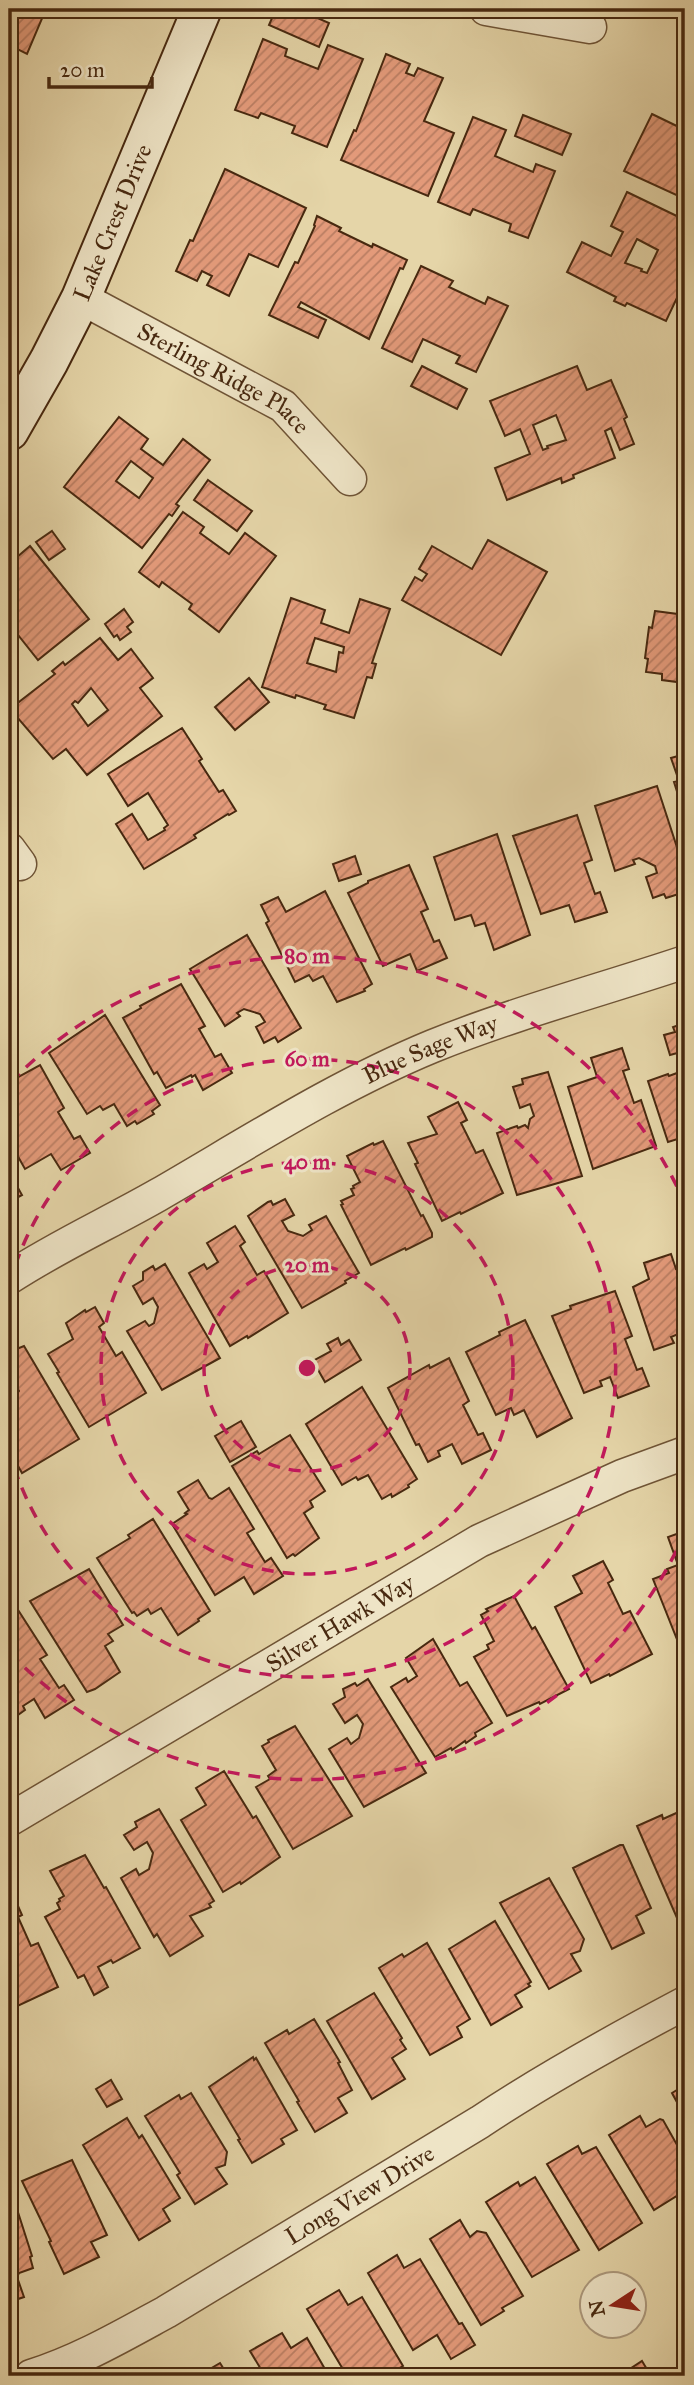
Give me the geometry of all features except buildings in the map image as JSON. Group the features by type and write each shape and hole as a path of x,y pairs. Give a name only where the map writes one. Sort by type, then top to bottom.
{"main road":[{"name":"Lake Crest Drive","path":"9,431 82,298 202,9"}],"street":[{"path":"486,9 590,27"},
{"name":"Sterling Ridge Place","path":"82,298 283,406 351,479"},
{"name":"Blue Sage Way","path":"9,1278 157,1196 292,1115 357,1082 476,1030 685,962"},
{"name":"Silver Hawk Way","path":"9,1820 479,1541 622,1476 685,1453"},
{"name":"Long View Drive","path":"31,2376 54,2369 166,2312 524,2093 685,2003"}]}
